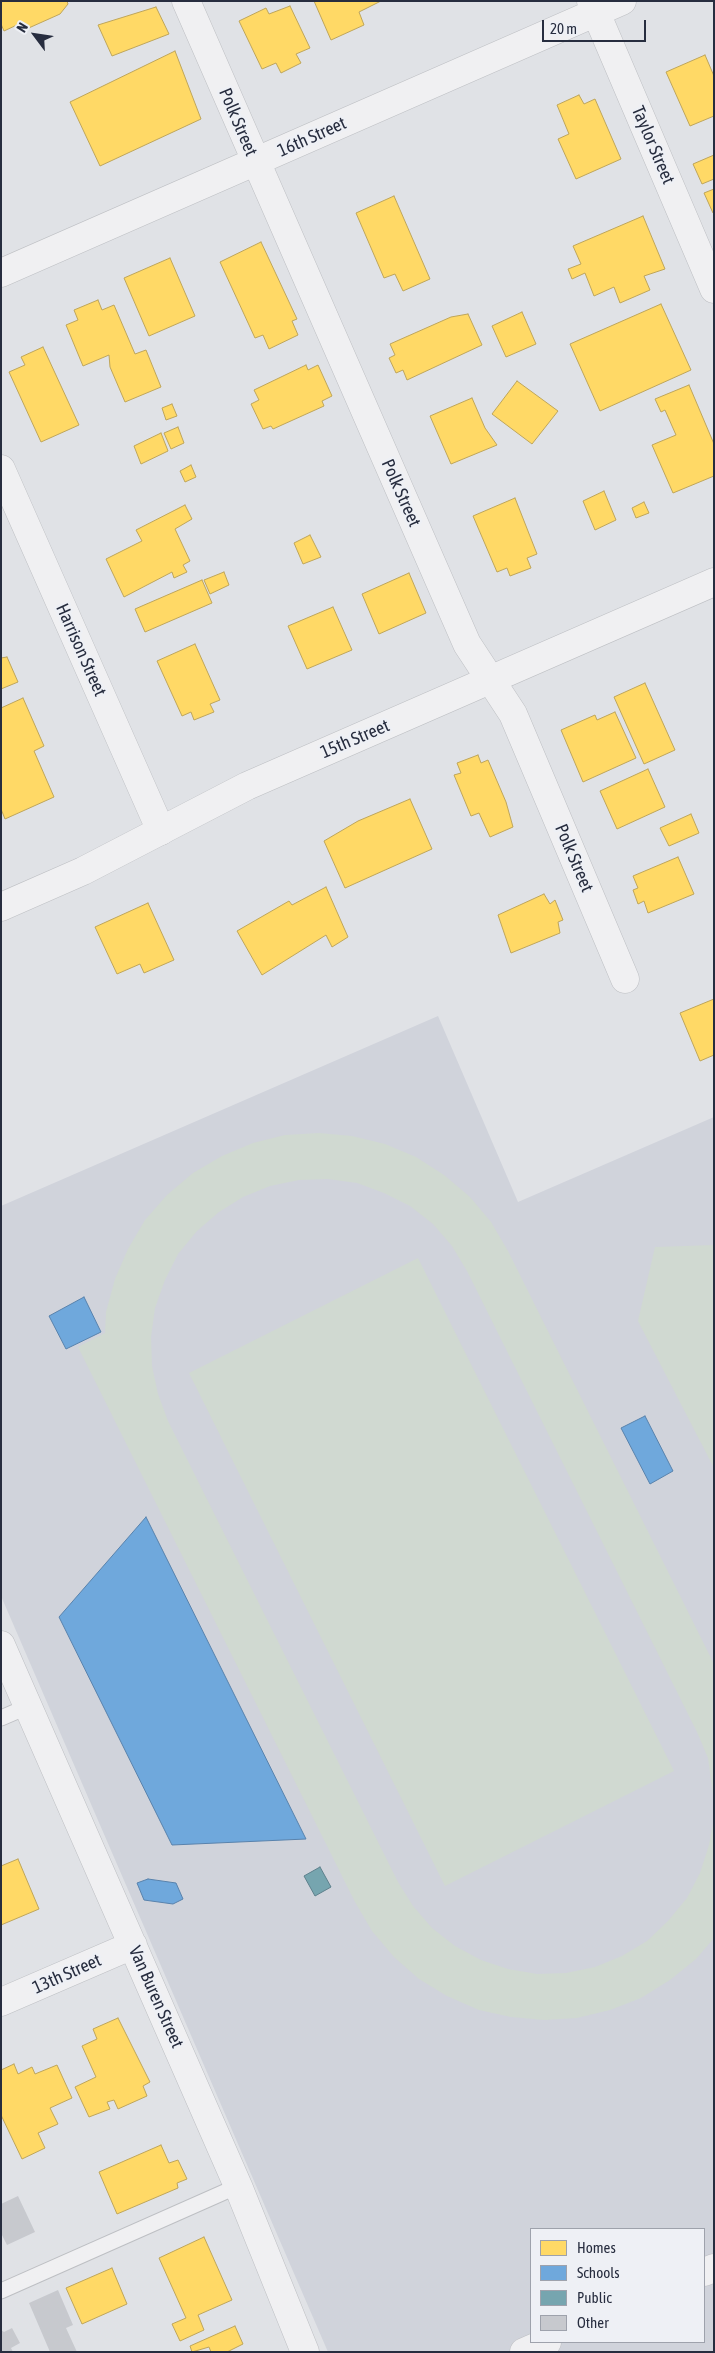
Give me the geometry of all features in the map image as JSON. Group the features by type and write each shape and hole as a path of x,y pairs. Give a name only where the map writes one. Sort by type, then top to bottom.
{"street":[{"name":"Polk Street","path":"186,1 466,644 513,714 625,979"},
{"name":"16th Street","path":"1,273 256,162 594,7 622,1"},
{"name":"Taylor Street","path":"594,7 714,289"},
{"name":"Harrison Street","path":"1,469 161,832"},
{"name":"15th Street","path":"1,907 83,871 247,786 714,582"},
{"name":"Van Buren Street","path":"1,1645 238,2186 305,2352"},
{"name":"13th Street","path":"1,2002 133,1945"},
{"path":"524,2352 544,2343"}],"lane":[{"path":"1,1718 29,1706"},
{"path":"1,2291 238,2186"}],"shaded area":[{"path":"438,1016 518,1202 714,1117 714,2352 328,2352 1,1596 1,1206"},
{"path":"319,1133 352,1136 385,1144 416,1157 444,1175 470,1197 491,1222 508,1251 714,1664 714,1802 708,1758 697,1732 467,1271 452,1246 433,1224 410,1206 384,1193 357,1183 328,1179 299,1180 270,1186 243,1197 219,1212 197,1231 178,1254 165,1280 155,1308 151,1337 152,1366 158,1394 168,1421 398,1882 413,1906 432,1928 455,1946 481,1960 508,1969 537,1974 566,1973 595,1967 622,1956 647,1941 668,1921 687,1898 700,1873 709,1845 714,1818 714,1938 696,1959 670,1980 641,1998 610,2010 577,2018 544,2020 511,2017 479,2010 447,1996 419,1979 394,1957 372,1931 355,1902 78,1347 105,1333 106,1312 115,1279 128,1249 145,1220 167,1195 193,1173 222,1156 253,1143 285,1135"},
{"path":"714,1245 714,1468 638,1321 655,1247"},
{"path":"418,1258 674,1771 445,1886 189,1373"}],"building: Homes":[{"path":"1,1 67,1 68,4 60,14 22,31 19,24 4,31 1,24"},
{"path":"314,1 381,1 359,12 364,25 331,40"},
{"path":"290,6 310,48 296,54 301,63 281,73 276,63 262,69 239,21 266,8 269,14"},
{"path":"156,7 169,34 112,56 98,25"},
{"path":"175,51 201,119 100,166 70,102"},
{"path":"705,55 714,76 714,116 690,126 666,72"},
{"path":"579,95 584,104 595,99 621,159 576,179 558,139 569,134 557,105"},
{"path":"714,155 714,179 702,184 693,164"},
{"path":"714,189 714,213 713,213 704,193"},
{"path":"394,196 430,279 403,291 395,274 384,278 356,213"},
{"path":"643,216 665,269 644,276 650,290 620,303 614,287 594,296 585,273 572,279 568,269 581,264 573,246"},
{"path":"261,242 297,319 292,321 298,335 269,349 263,335 255,338 220,262"},
{"path":"170,258 195,316 149,336 124,278"},
{"path":"98,300 102,310 114,305 135,354 146,350 161,387 125,402 110,367 109,355 83,366 66,325 78,320 74,310"},
{"path":"661,304 691,370 600,411 570,344"},
{"path":"522,312 536,344 506,357 492,326"},
{"path":"468,314 482,345 407,380 403,370 396,373 389,358 395,355 390,344 451,317"},
{"path":"43,347 79,425 41,442 9,372 25,365 21,357"},
{"path":"306,365 308,370 318,365 332,396 322,401 324,406 273,429 271,426 263,429 251,404 259,400 254,390"},
{"path":"517,381 558,411 532,444 492,414"},
{"path":"689,385 714,444 714,476 673,493 652,445 676,435 665,410 661,412 655,399"},
{"path":"472,398 485,428 497,445 451,464 430,416"},
{"path":"172,404 177,416 166,420 162,408"},
{"path":"178,427 184,443 171,449 164,433"},
{"path":"161,433 168,451 141,464 134,446"},
{"path":"191,465 196,477 185,482 180,471"},
{"path":"604,491 616,520 595,530 583,501"},
{"path":"515,498 537,554 527,558 531,568 510,576 507,568 497,572 473,516"},
{"path":"644,502 649,513 636,518 632,508"},
{"path":"185,505 192,519 175,529 190,561 183,565 187,572 174,578 172,572 124,597 106,559 142,541 136,530"},
{"path":"310,535 321,557 303,564 294,543"},
{"path":"224,572 229,585 210,594 204,580"},
{"path":"409,573 426,613 379,634 362,594"},
{"path":"202,580 212,603 145,632 135,609"},
{"path":"333,607 352,650 307,669 288,626"},
{"path":"195,644 220,700 210,704 214,712 194,720 191,712 182,716 157,661"},
{"path":"7,657 18,682 1,689 1,658"},
{"path":"645,683 675,750 644,764 614,697"},
{"path":"23,698 44,746 34,751 54,797 5,819 1,809 1,708"},
{"path":"615,712 636,758 583,782 561,730 595,715 597,720"},
{"path":"478,755 481,763 488,760 506,802 513,827 490,837 479,813 471,816 454,775 461,773 457,763"},
{"path":"648,769 665,807 617,829 600,791"},
{"path":"410,799 432,849 345,888 324,841 358,821"},
{"path":"691,814 699,833 669,846 660,828"},
{"path":"678,857 694,894 648,913 644,901 638,904 633,890 638,888 633,876"},
{"path":"326,887 348,937 332,947 326,935 262,975 237,931 289,901 292,905"},
{"path":"544,894 550,904 555,900 563,920 558,922 560,933 511,953 498,915"},
{"path":"148,903 174,960 144,973 140,964 117,974 95,927"},
{"path":"714,999 714,1055 700,1061 680,1013"},
{"path":"18,1859 39,1909 1,1925 1,1866"},
{"path":"118,2018 150,2082 143,2086 147,2096 118,2109 114,2100 107,2102 110,2109 89,2117 75,2087 96,2077 82,2046 97,2039 93,2029"},
{"path":"14,2064 18,2074 32,2067 35,2074 57,2065 72,2098 50,2108 58,2124 38,2133 45,2148 22,2159 1,2115 1,2070"},
{"path":"161,2145 169,2163 178,2160 187,2179 177,2183 178,2188 117,2214 99,2172"},
{"path":"204,2237 232,2300 198,2315 204,2330 180,2341 172,2324 186,2318 159,2258"},
{"path":"112,2268 127,2304 82,2324 66,2288"},
{"path":"235,2326 243,2344 227,2352 211,2352 209,2347 192,2352 190,2346"}],"building: Schools":[{"path":"84,1297 101,1332 66,1349 49,1316"},
{"path":"645,1416 673,1471 650,1484 621,1428"},
{"path":"146,1517 306,1839 172,1845 59,1617"},
{"path":"148,1879 176,1883 183,1899 173,1904 144,1900 137,1883"}],"building: Public":[{"path":"320,1867 331,1887 315,1896 304,1876"}],"building: Other":[{"path":"18,2196 35,2232 7,2245 1,2233 1,2204"},
{"path":"58,2290 73,2325 66,2328 77,2352 50,2352 29,2303"},
{"path":"12,2328 20,2343 11,2348 13,2352 1,2352 1,2330 4,2332"}]}
